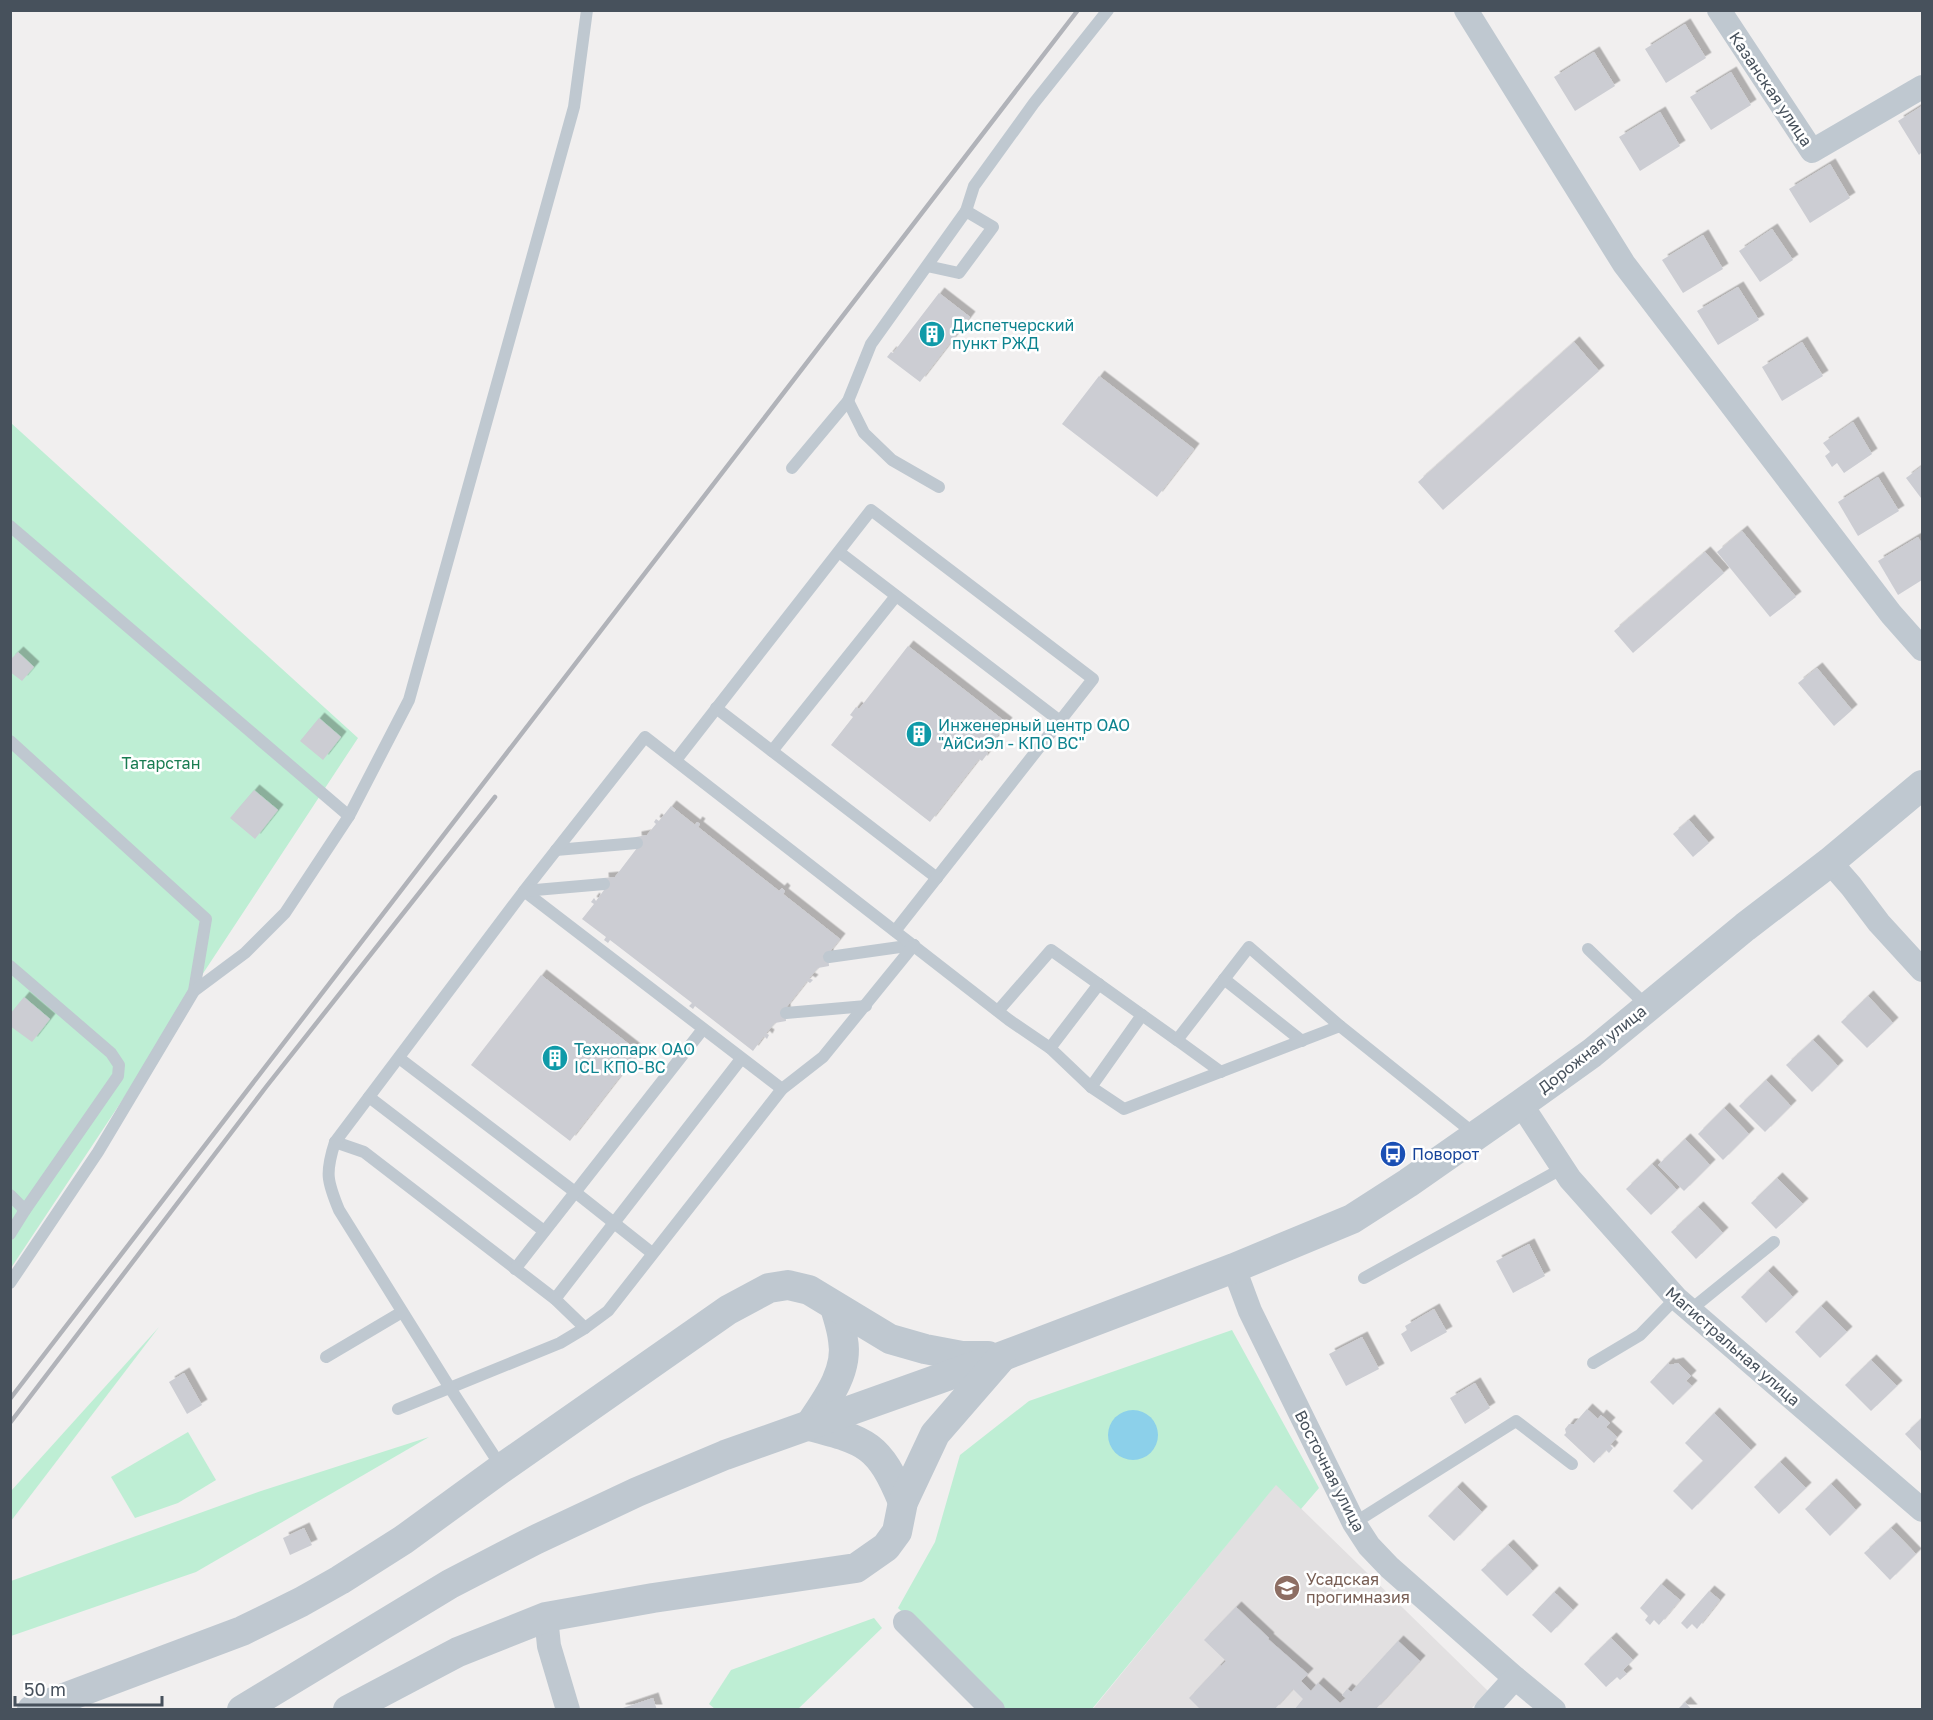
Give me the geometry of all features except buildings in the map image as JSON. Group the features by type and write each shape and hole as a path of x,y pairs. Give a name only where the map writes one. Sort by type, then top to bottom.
{"street":[{"path":"1466,10 1624,264 1891,614 1923,649"},
{"name":"Казанская улица","path":"1719,10 1812,151 1923,87"},
{"name":"Дорожная улица","path":"242,1710 450,1584 535,1540 637,1492 714,1460 1003,1356 1234,1268 1352,1219 1408,1183 1592,1053 1647,1006 1830,862 1923,785"},
{"path":"1830,862 1879,923 1923,970"},
{"name":"Магистральная улица","path":"1521,1104 1570,1179 1683,1304 1923,1510"},
{"name":"Восточная улица","path":"1234,1268 1250,1311 1354,1523 1369,1546 1389,1568 1554,1710"},
{"path":"32,1710 242,1631 340,1580 402,1540 728,1310 769,1288 788,1285 809,1290 890,1339 962,1356 1003,1356"},
{"path":"835,1307 844,1342 843,1364 828,1398 809,1426 849,1436 873,1449 891,1474 903,1502"},
{"path":"348,1710 374,1694 458,1652 546,1617 653,1598 856,1568 886,1547 897,1532 903,1502 935,1434 1003,1356"},
{"path":"546,1617 550,1654 568,1710"},
{"path":"905,1622 978,1705"},
{"path":"1486,1710 1515,1678"}],"lane":[{"path":"194,992 245,953 285,913 349,816 409,700 574,107 587,10"},
{"path":"792,468 849,401 871,344 966,211 974,186 1034,103 1108,10"},
{"path":"927,266 959,273 993,227 966,211"},
{"path":"849,401 864,432 892,460 939,487"},
{"path":"675,760 871,510 1094,679 895,931"},
{"path":"10,526 349,816"},
{"path":"839,552 1060,722"},
{"path":"772,751 896,596"},
{"path":"716,708 937,878"},
{"path":"502,1468 339,1210 331,1191 328,1168 335,1142 524,891 645,736 998,1011 1050,1048 1091,1087 1124,1109 1340,1026"},
{"path":"10,741 206,919 194,992 98,1152 10,1283"},
{"path":"556,850 637,843"},
{"path":"524,891 604,884"},
{"path":"524,891 782,1089"},
{"path":"829,957 914,945"},
{"path":"398,1409 560,1343 608,1311 782,1089 823,1057 914,945"},
{"path":"1177,1040 1249,947 1340,1026 1476,1135"},
{"path":"1588,949 1647,1006"},
{"path":"998,1011 1051,950 1221,1072"},
{"path":"10,966 111,1053 119,1065 118,1076 10,1234"},
{"path":"1224,979 1302,1041"},
{"path":"1050,1048 1099,984"},
{"path":"786,1013 866,1006"},
{"path":"1091,1087 1142,1016"},
{"path":"515,1269 704,1029"},
{"path":"399,1058 652,1252"},
{"path":"555,1299 741,1059"},
{"path":"369,1097 544,1231"},
{"path":"335,1142 364,1152 555,1299 585,1328"},
{"path":"1364,1278 1563,1168"},
{"path":"10,1195 25,1210"},
{"path":"1593,1363 1640,1335 1774,1242"},
{"path":"326,1357 402,1312"},
{"path":"1354,1523 1516,1420 1572,1464"}],"shaded area":[{"name":"Усадская прогимназия","path":"1276,1484 1488,1691 1471,1709 1092,1710"}],"green space":[{"name":"Татарстан","path":"11,423 358,738 200,978 194,992 11,1268"},
{"path":"159,1327 11,1521 11,1491"},
{"path":"1232,1330 1319,1488 1301,1509 1276,1485 1092,1709 1005,1709 898,1608 935,1542 960,1455 1029,1401"},
{"path":"188,1432 216,1480 178,1503 135,1518 111,1477"},
{"path":"429,1437 196,1572 11,1636 11,1581 261,1491"},
{"path":"874,1618 882,1628 798,1709 715,1709 709,1704 731,1670"}],"water":[{"path":"1138,1410 1151,1417 1157,1425 1157,1445 1151,1453 1143,1459 1128,1460 1115,1453 1109,1445 1108,1430 1115,1417 1123,1411"}],"railway":[{"path":"10,1399 1078,10"},
{"path":"10,1423 266,1087 495,797"}],"place":[{"name":"Диспетчерский пункт РЖД","path":"932,334"},
{"name":"Инженерный центр ОАО \"АйСиЭл - КПО ВС\"","path":"919,734"},
{"name":"Технопарк OAO ICL КПО-ВС","path":"555,1058"},
{"name":"Поворот","path":"1393,1154"},
{"name":"Усадская прогимназия","path":"1287,1588"}]}
